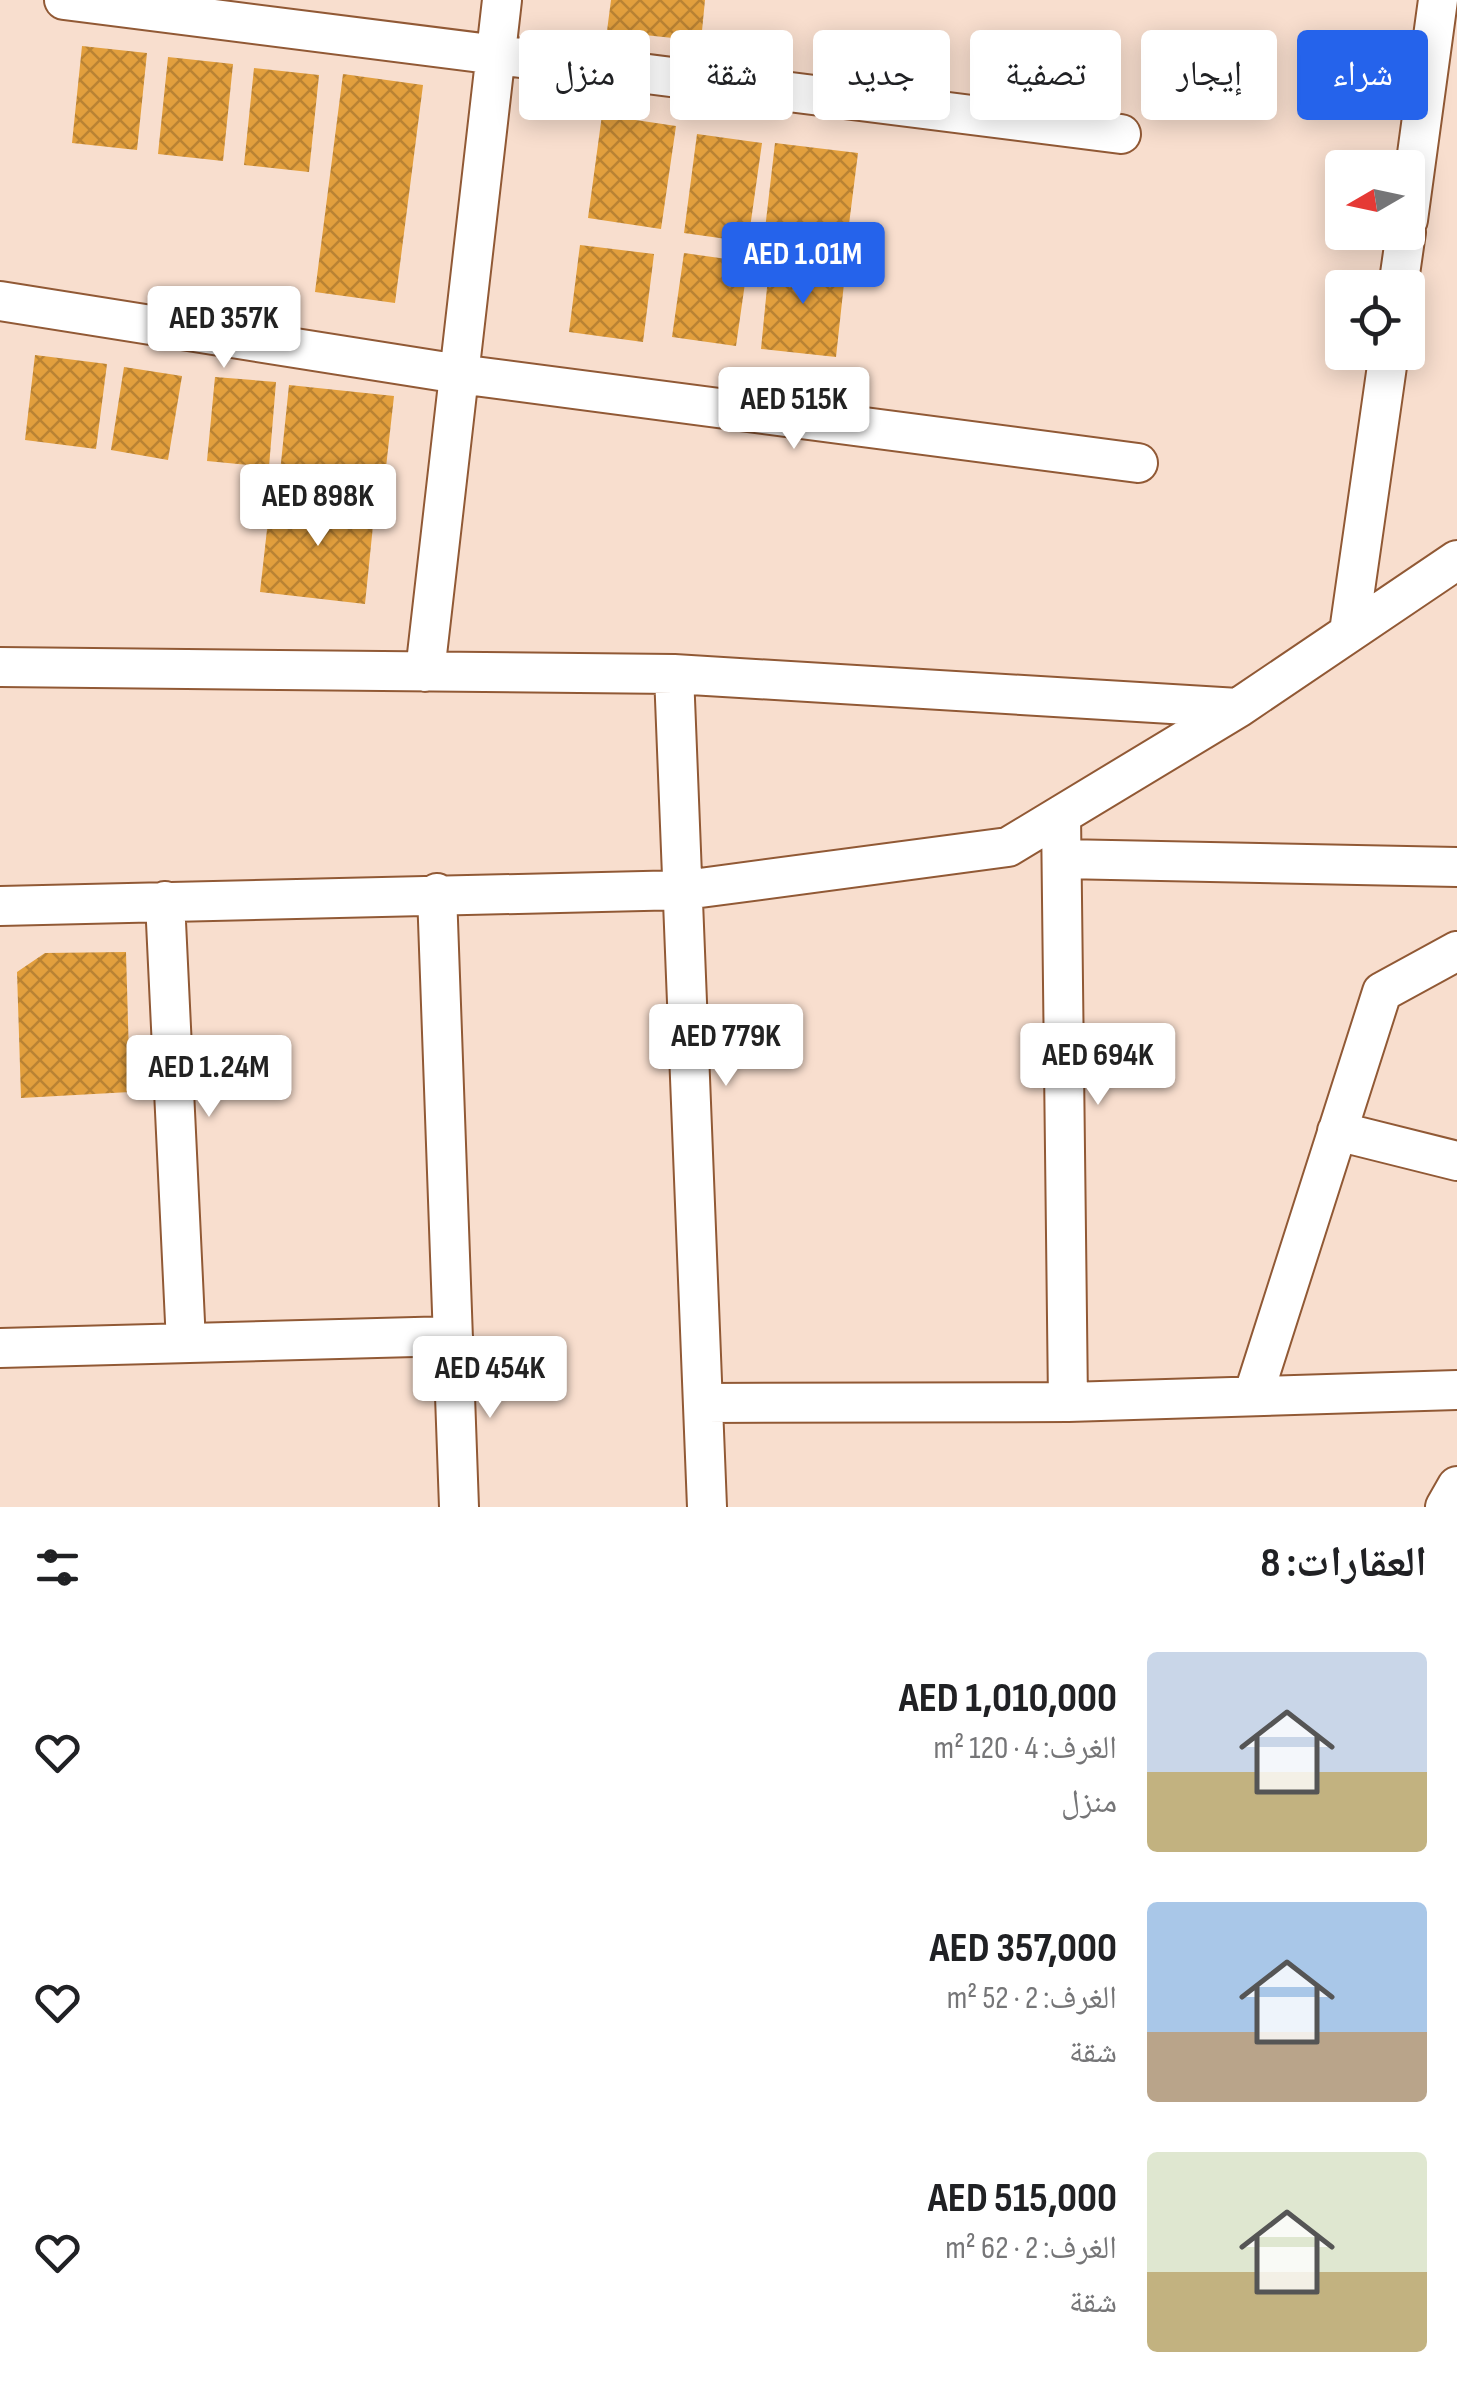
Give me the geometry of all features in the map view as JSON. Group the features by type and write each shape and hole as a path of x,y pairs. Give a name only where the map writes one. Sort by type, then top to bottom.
{"street":[{"path":"64,0 1121,134"},
{"path":"425,672 502,0"},
{"path":"1423,150 1445,46 1438,0"},
{"path":"0,301 459,374 1138,463"},
{"path":"1349,632 1386,370"},
{"path":"0,906 686,890 1008,848 1238,708 1457,560"},
{"path":"0,667 674,674 1238,708"},
{"path":"674,674 686,890 706,1507"},
{"path":"1061,815 1068,1402"},
{"path":"1062,859 1457,867"},
{"path":"437,893 459,1507"},
{"path":"164,901 186,1343"},
{"path":"1253,1396 1382,992 1457,951"},
{"path":"1338,1131 1457,1161"},
{"path":"0,1348 453,1336"},
{"path":"703,1404 1068,1402 1457,1390"},
{"path":"1444,1507 1457,1486"}],"building":[{"path":"611,0 705,0 702,30 670,30 670,38 650,36 650,30 607,30"},
{"path":"82,46 147,53 137,150 72,143"},
{"path":"168,57 233,64 223,161 158,154"},
{"path":"254,68 319,75 309,172 244,165"},
{"path":"343,74 423,85 395,303 315,292"},
{"path":"601,120 676,126 661,229 588,218"},
{"path":"697,134 762,143 748,242 684,233"},
{"path":"775,143 858,153 846,248 764,238"},
{"path":"580,245 654,254 643,342 569,332"},
{"path":"684,253 748,262 736,346 672,337"},
{"path":"770,257 846,265 836,357 761,349"},
{"path":"35,355 107,364 96,449 25,440"},
{"path":"124,367 182,376 168,460 111,450"},
{"path":"215,377 276,382 269,467 207,461"},
{"path":"289,385 394,396 383,494 279,482"},
{"path":"271,494 375,506 365,604 260,592"},
{"path":"126,952 130,1092 21,1098 17,972 45,953"}]}
